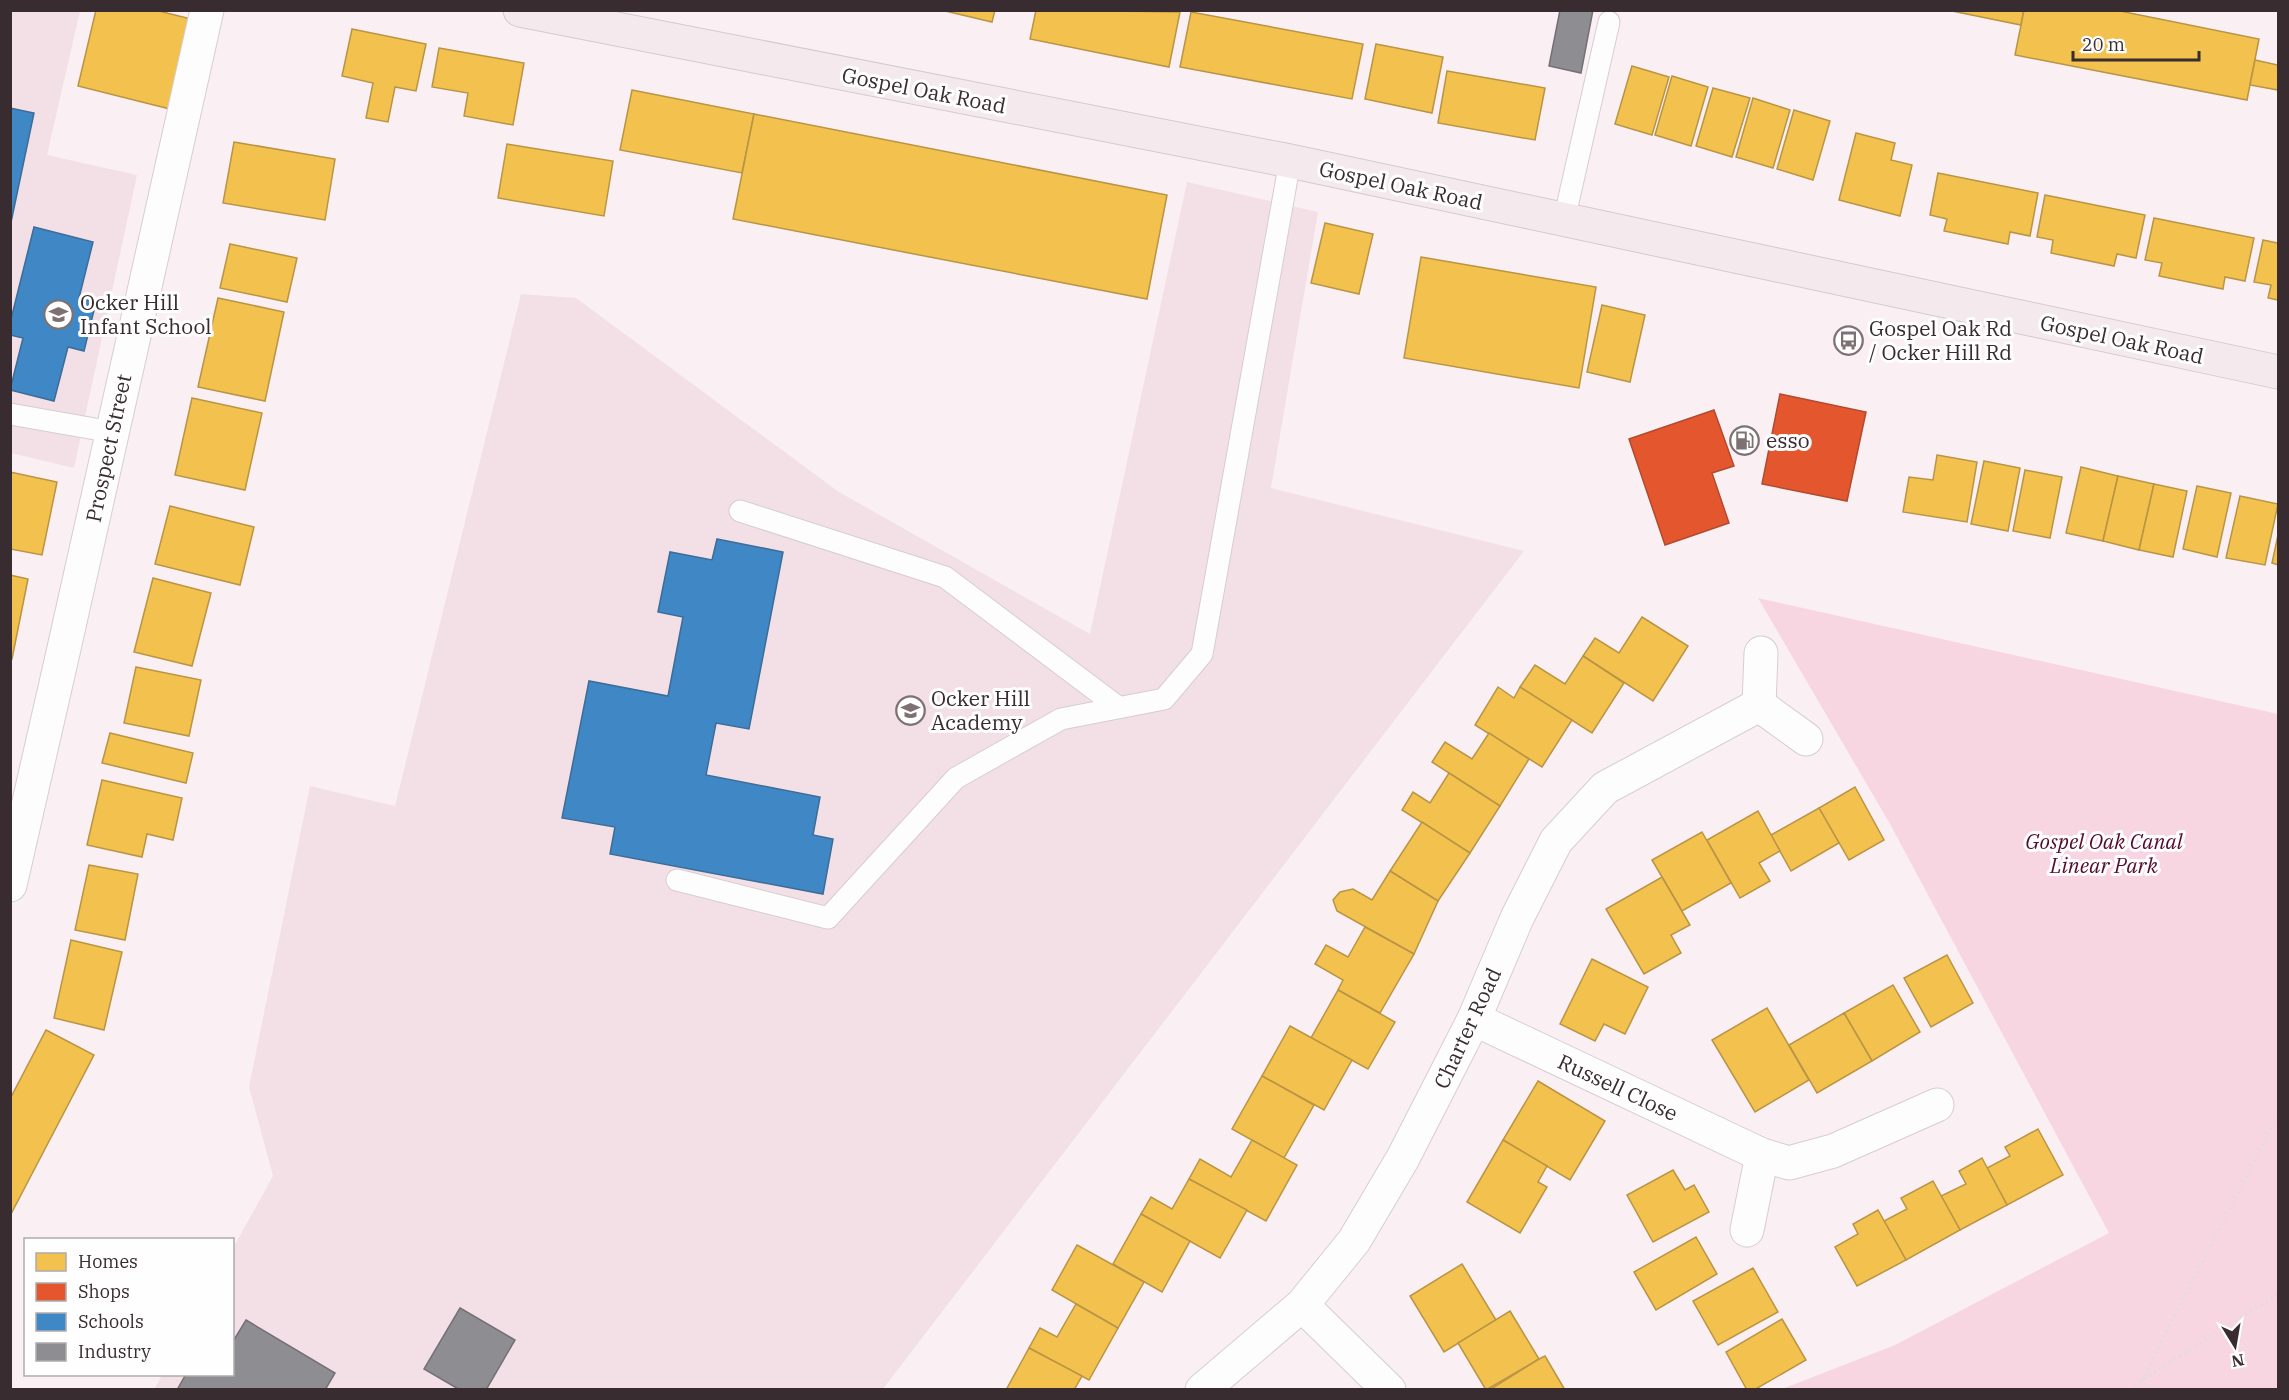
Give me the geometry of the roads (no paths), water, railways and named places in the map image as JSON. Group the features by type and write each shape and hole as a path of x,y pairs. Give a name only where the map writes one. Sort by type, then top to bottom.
{"main road":[{"name":"Gospel Oak Road","path":"520,10 1290,161 2278,372"}],"street":[{"name":"Prospect Street","path":"10,885 77,597 207,10"},
{"path":"1761,653 1759,705 1806,739"},
{"name":"Charter Road","path":"1202,1389 1302,1305 1354,1241 1403,1158 1474,1020 1517,918 1556,841 1605,788 1759,705"},
{"name":"Russell Close","path":"1474,1020 1762,1155 1789,1163 1833,1151 1937,1105"},
{"path":"1747,1230 1762,1155"},
{"path":"1302,1305 1389,1389"}],"lane":[{"path":"1564,220 1609,22"},
{"path":"677,880 828,918 956,778 1061,718 1164,699 1202,654 1290,161"},
{"path":"10,414 112,432"},
{"path":"740,511 945,577 1118,707"}],"place":[{"name":"Ocker Hill Infant School","path":"59,314"},
{"name":"Gospel Oak Rd / Ocker Hill Rd","path":"1848,340"},
{"name":"esso","path":"1745,440"},
{"name":"Ocker Hill Academy","path":"910,710"}],"park label":[{"name":"Gospel Oak Canal Linear Park","path":"2104,853"}]}
